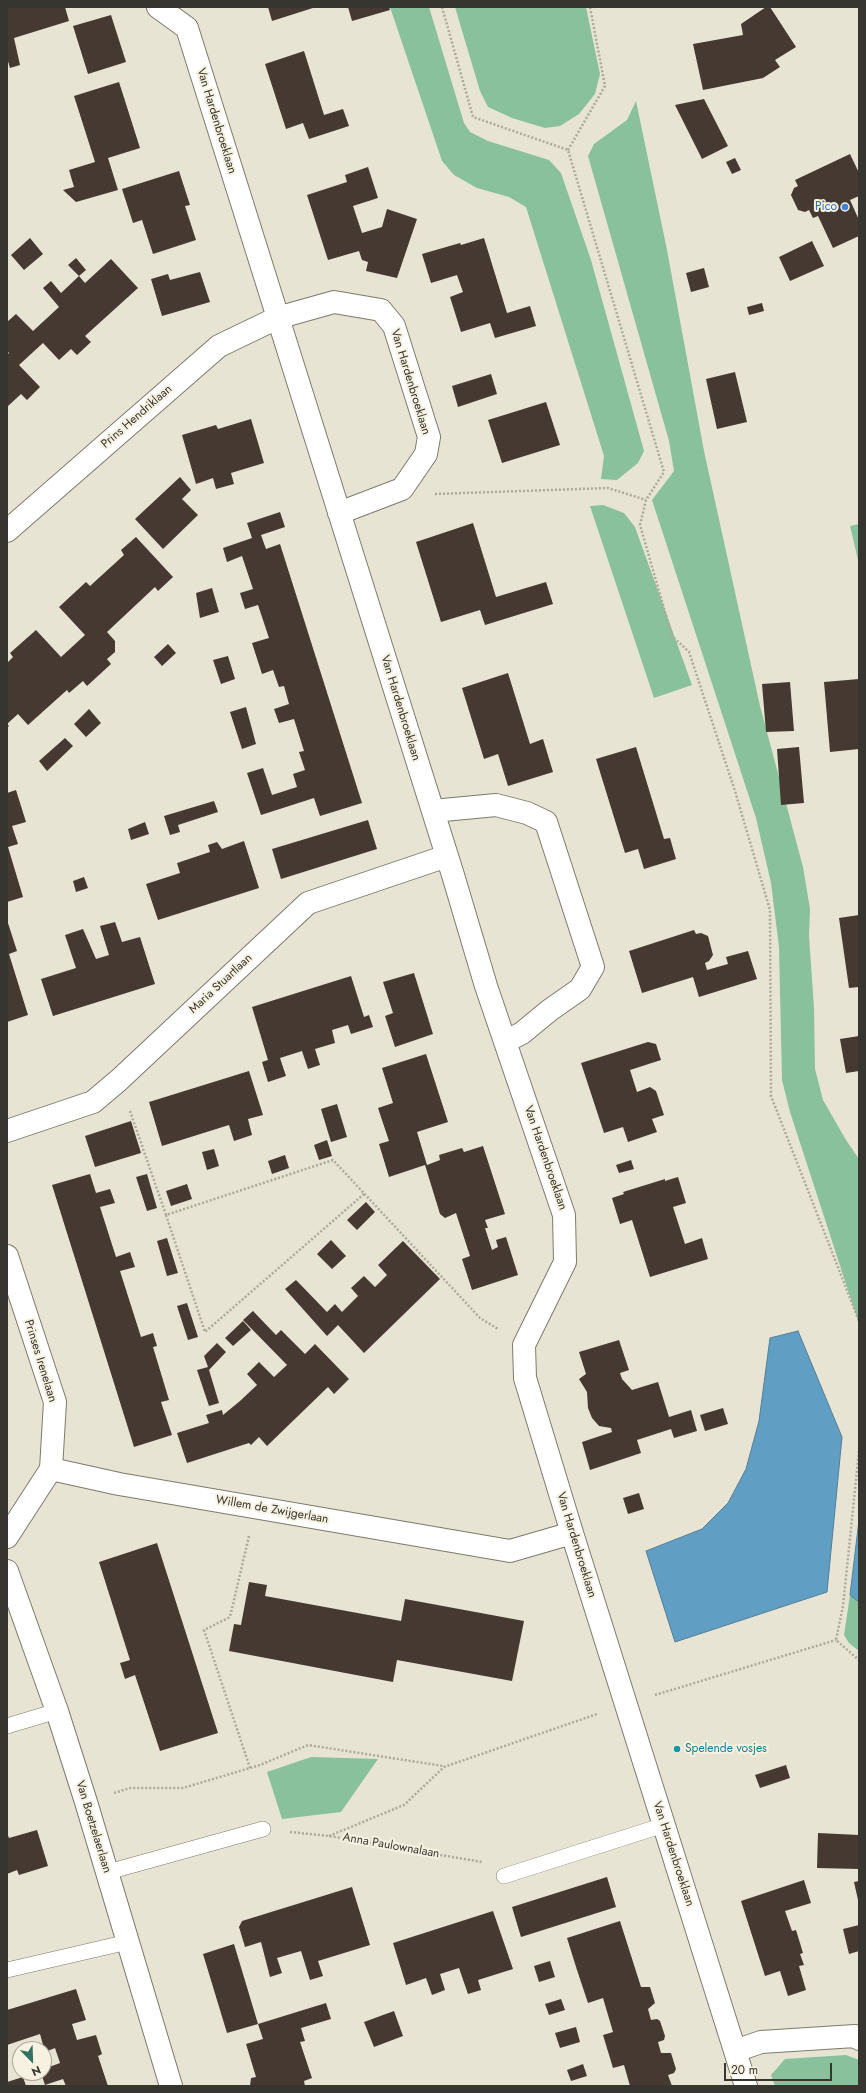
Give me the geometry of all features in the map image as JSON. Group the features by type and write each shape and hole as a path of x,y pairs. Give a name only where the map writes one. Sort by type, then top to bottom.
{"street":[{"name":"Van Hardenbroeklaan","path":"158,7 187,28 447,856 486,986 564,1215 565,1262 524,1345 525,1378 572,1533 746,2086"},
{"name":"Van Hardenbroeklaan","path":"277,318 334,302 381,310 394,326 429,437 426,454 402,489"},
{"name":"Prins Hendriklaan","path":"7,531 219,346 277,318"},
{"path":"339,513 402,489"},
{"path":"432,811 496,805 527,813 546,822 593,967 580,989 550,1010 522,1033 505,1042"},
{"name":"Maria Stuartlaan","path":"7,1131 93,1102 119,1080 308,903 447,856"},
{"name":"Prinses Irenelaan","path":"7,1256 54,1402 51,1470"},
{"path":"7,1537 51,1470"},
{"name":"Willem de Zwijgerlaan","path":"51,1470 119,1484 510,1551 572,1533"},
{"name":"Van Boetzelaerlaan","path":"7,1571 57,1711 86,1802 171,2086"},
{"path":"735,2051 761,2042 855,2036 859,2039"}],"lane":[{"path":"7,1726 57,1711"},
{"path":"504,1876 664,1825"},
{"path":"108,1872 263,1829"},
{"path":"7,1970 128,1942"}],"path":[{"path":"442,7 474,117 568,150"},
{"path":"590,7 605,86 568,150 664,472 646,500 640,525 672,636 689,652 735,791 770,910 771,1096 859,1321"},
{"path":"402,489 420,495 608,488 646,500"},
{"path":"119,1080 205,1332 364,1194"},
{"path":"166,1215 333,1160 480,1318 524,1345"},
{"path":"836,1640 843,1606 859,1451"},
{"path":"250,1768 204,1630 230,1617 256,1507"},
{"path":"329,1836 404,1805 444,1767 626,1704 836,1640"},
{"path":"836,1640 859,1660"},
{"path":"86,1802 130,1788 182,1788 250,1768 308,1745 444,1767"},
{"name":"Anna Paulownalaan","path":"263,1829 329,1836 501,1866 504,1876"}],"green space":[{"path":"390,7 429,7 464,123 470,132 488,141 549,160 561,173 591,260 644,451 638,463 617,480 601,479 604,456 526,207 509,197 477,188 454,175 442,161"},
{"path":"455,7 586,7 600,74 595,94 579,114 560,126 545,128 512,118 488,107 480,91"},
{"path":"636,101 667,250 704,451 760,706 803,867 810,909 809,936 814,1008 815,1069 823,1100 846,1140 859,1159 859,1324 790,1112 782,1080 779,947 771,883 756,818 652,500 674,471 669,441 588,156 594,144 627,120"},
{"path":"603,505 624,513 635,527 692,685 654,698 590,506"},
{"path":"859,524 859,564 850,526"},
{"path":"850,1595 859,1602 859,1651 849,1643 844,1635"},
{"path":"311,1757 378,1759 341,1812 282,1819 267,1772"},
{"path":"846,2055 859,2060 859,2086 775,2086 771,2075 785,2059"}],"water":[{"path":"798,1331 842,1437 827,1592 675,1642 646,1551 702,1529 728,1503 746,1469 759,1421 770,1338"},
{"path":"859,1520 859,1602 850,1595"}],"building":[{"path":"7,7 65,7 69,21 14,38 20,65 10,68 7,58"},
{"path":"268,7 316,7 272,21"},
{"path":"348,7 389,7 390,10 352,21"},
{"path":"766,7 770,7 796,47 775,60 780,67 763,78 703,90 693,44 743,35 741,24"},
{"path":"111,15 126,62 88,74 73,26"},
{"path":"304,51 324,115 343,109 349,126 309,139 303,123 286,129 265,64"},
{"path":"119,82 140,148 108,158 118,190 76,202 63,190 74,187 69,170 95,162 74,96"},
{"path":"704,99 728,146 702,159 675,105"},
{"path":"850,154 859,173 859,196 850,200 859,220 859,236 833,248 818,216 813,218 809,210 805,212 798,210 791,195 794,188 798,186 795,180"},
{"path":"735,158 741,170 732,174 726,162"},
{"path":"368,167 378,198 353,206 362,233 382,227 387,209 417,219 397,278 366,271 368,262 362,260 359,251 328,260 307,195 347,182 345,175"},
{"path":"179,171 190,205 185,206 196,240 153,254 142,220 133,223 122,189"},
{"path":"30,238 43,254 24,270 11,255"},
{"path":"484,238 507,313 530,306 536,326 495,338 490,323 461,332 450,297 463,292 457,275 431,283 422,254"},
{"path":"812,241 824,266 790,281 779,257"},
{"path":"76,258 86,270 79,276 68,265"},
{"path":"111,259 138,288 85,336 91,342 77,355 71,349 59,360 43,343 19,365 40,387 27,400 21,394 7,407 7,355 9,353 7,351 7,322 16,314 33,331 59,307 43,288 51,281 61,293 79,276 85,283"},
{"path":"704,268 709,287 691,292 686,273"},
{"path":"200,272 210,302 162,316 151,279 168,274 170,280"},
{"path":"762,303 764,311 749,315 747,307"},
{"path":"735,372 747,422 717,429 706,379"},
{"path":"491,374 497,394 458,407 452,386"},
{"path":"546,402 560,445 502,463 488,420"},
{"path":"251,419 264,463 231,473 234,484 216,489 213,478 196,484 182,435 216,425 218,429"},
{"path":"180,477 191,490 182,499 198,515 163,549 135,519"},
{"path":"280,512 285,527 261,535 266,549 280,544 362,803 320,816 314,798 261,815 247,773 263,768 272,795 297,787 293,774 305,770 299,752 304,751 294,719 279,723 274,709 289,704 284,686 279,687 273,670 262,674 252,643 269,638 258,605 245,609 240,593 253,589 242,556 227,562 223,548 252,538 247,523"},
{"path":"473,523 496,597 546,582 553,604 485,625 480,610 441,622 416,542"},
{"path":"136,537 173,577 158,591 155,587 107,632 115,641 115,652 107,659 111,664 87,686 83,681 69,693 67,690 28,725 18,714 7,724 7,663 13,657 10,653 36,630 61,657 85,635 59,607 86,582 90,586 124,555 121,550"},
{"path":"212,588 219,612 200,618 196,593"},
{"path":"168,644 176,653 162,666 154,657"},
{"path":"228,656 235,679 221,684 213,660"},
{"path":"508,673 530,744 543,739 553,772 508,786 498,754 484,759 462,688"},
{"path":"859,679 859,749 830,752 824,682"},
{"path":"790,682 794,731 766,732 762,684"},
{"path":"246,707 256,744 242,749 230,712"},
{"path":"89,709 101,723 86,737 74,724"},
{"path":"65,738 73,746 47,771 39,761"},
{"path":"636,747 664,839 670,838 676,859 644,869 638,849 625,853 596,759"},
{"path":"799,747 804,803 781,805 777,749"},
{"path":"16,790 26,822 12,826 18,844 8,847 23,897 7,902 7,793"},
{"path":"214,801 218,812 178,825 180,832 170,835 164,816"},
{"path":"368,820 377,849 281,879 272,849"},
{"path":"145,822 149,834 131,840 128,829"},
{"path":"244,841 259,888 158,920 146,884 180,873 177,863 210,852 208,845 217,842 222,849"},
{"path":"84,877 88,888 76,892 73,881"},
{"path":"859,915 859,987 849,988 839,918"},
{"path":"7,920 17,951 9,954 28,1015 7,1022"},
{"path":"115,922 122,942 140,937 155,984 53,1016 41,979 76,968 65,935 83,929 96,959 109,955 100,926"},
{"path":"694,930 696,934 701,933 708,936 713,955 709,961 705,963 707,970 728,964 726,957 748,951 757,979 699,997 693,977 642,993 629,951"},
{"path":"414,973 433,1034 395,1047 385,1016 393,1013 383,982"},
{"path":"351,976 364,1017 369,1015 373,1027 351,1034 348,1025 332,1030 335,1043 315,1049 320,1065 308,1069 302,1051 280,1058 286,1076 268,1082 262,1062 268,1060 252,1007"},
{"path":"859,1036 859,1071 846,1073 840,1039"},
{"path":"648,1042 656,1044 661,1060 630,1070 637,1092 650,1087 656,1091 664,1115 652,1119 657,1132 628,1142 623,1127 604,1133 581,1063"},
{"path":"426,1054 448,1122 417,1132 427,1165 440,1160 439,1155 462,1148 464,1152 483,1146 505,1214 485,1220 488,1228 485,1228 492,1250 498,1247 496,1240 506,1237 518,1275 472,1290 462,1259 470,1256 456,1213 445,1218 440,1214 425,1165 389,1177 379,1144 389,1141 378,1108 393,1103 382,1068"},
{"path":"249,1071 263,1115 248,1119 252,1135 234,1141 229,1125 162,1146 149,1102"},
{"path":"337,1104 347,1137 331,1142 321,1109"},
{"path":"131,1121 141,1153 95,1167 85,1136"},
{"path":"327,1140 332,1156 319,1160 314,1145"},
{"path":"214,1149 219,1166 207,1170 202,1152"},
{"path":"285,1155 289,1168 272,1174 268,1161"},
{"path":"631,1160 634,1169 619,1173 616,1165"},
{"path":"90,1174 96,1193 110,1189 115,1203 100,1207 116,1257 130,1252 135,1267 120,1271 141,1337 153,1333 157,1346 153,1347 169,1400 161,1402 172,1435 134,1447 52,1185"},
{"path":"147,1174 157,1208 147,1211 136,1177"},
{"path":"678,1177 686,1203 673,1207 685,1244 702,1238 708,1259 650,1277 632,1220 620,1224 612,1198 624,1194 623,1192 665,1179 665,1181"},
{"path":"187,1184 192,1199 171,1206 166,1191"},
{"path":"366,1202 375,1212 357,1230 347,1220"},
{"path":"167,1238 178,1273 167,1276 157,1241"},
{"path":"331,1240 346,1256 332,1269 317,1254"},
{"path":"403,1241 440,1279 364,1353 338,1325 327,1336 285,1289 296,1280 327,1312 335,1304 342,1312 358,1296 351,1288 364,1276 375,1287 387,1275 378,1265"},
{"path":"187,1303 198,1337 188,1340 177,1306"},
{"path":"253,1311 276,1335 281,1330 305,1354 315,1344 349,1379 334,1394 328,1387 267,1446 259,1437 251,1445 249,1443 187,1463 177,1433 209,1423 206,1415 222,1410 223,1415 240,1401 257,1385 247,1374 259,1362 274,1377 287,1365 243,1320"},
{"path":"243,1321 251,1330 233,1346 225,1338"},
{"path":"619,1340 629,1370 620,1373 622,1379 632,1390 658,1382 669,1417 691,1410 697,1431 674,1438 671,1429 637,1440 641,1453 590,1470 582,1442 612,1432 611,1428 599,1426 592,1418 588,1408 587,1392 579,1379 586,1374 579,1352"},
{"path":"217,1343 226,1352 209,1370 219,1403 209,1406 197,1370 208,1367 204,1356"},
{"path":"723,1408 728,1424 705,1431 700,1415"},
{"path":"639,1493 644,1509 628,1514 623,1498"},
{"path":"157,1543 218,1733 160,1751 135,1675 125,1679 120,1663 130,1660 99,1562"},
{"path":"249,1582 267,1585 265,1596 401,1621 405,1599 524,1621 512,1681 397,1660 393,1682 229,1651 234,1624 241,1625"},
{"path":"786,1765 790,1778 760,1788 755,1775"},
{"path":"37,1830 48,1866 19,1875 17,1870 7,1874 7,1833 9,1838"},
{"path":"818,1833 859,1835 859,1869 817,1868"},
{"path":"607,1877 616,1907 521,1937 512,1907"},
{"path":"804,1880 811,1903 785,1911 792,1931 796,1930 803,1953 800,1954 804,1965 799,1966 806,1990 788,1996 780,1971 765,1976 741,1901"},
{"path":"859,1881 859,1900 858,1900 854,1882"},
{"path":"352,1887 370,1945 318,1961 323,1976 310,1980 301,1951 277,1958 282,1973 270,1977 261,1942 245,1947 239,1927 242,1921"},
{"path":"493,1911 513,1969 478,1980 481,1990 468,1994 459,1968 440,1974 445,1990 432,1995 426,1978 406,1985 393,1943"},
{"path":"620,1921 641,1987 650,1987 655,2003 648,2009 651,2020 657,2019 660,2021 665,2036 664,2040 658,2042 661,2053 671,2053 676,2069 674,2073 668,2075 672,2086 630,2086 624,2065 613,2068 603,2035 613,2032 603,1998 588,2003 577,1970 567,1938"},
{"path":"859,1925 859,1951 849,1954 843,1929"},
{"path":"234,1944 258,2024 227,2033 203,1954"},
{"path":"550,1961 555,1977 539,1982 534,1966"},
{"path":"76,1989 86,2020 72,2024 77,2040 96,2035 102,2054 98,2056 108,2086 66,2086 63,2079 45,2085 44,2081 52,2081 52,2066 60,2063 55,2048 52,2049 52,2041 42,2041 40,2034 19,2041 12,2041 12,2043 7,2045 7,2010"},
{"path":"561,1999 565,2010 549,2015 545,2004"},
{"path":"326,2003 331,2019 301,2028 305,2041 300,2042 312,2078 304,2081 305,2086 250,2086 251,2078 256,2077 246,2044 263,2039 258,2024"},
{"path":"394,2011 403,2036 374,2047 364,2022"},
{"path":"576,2027 580,2042 560,2048 555,2033"},
{"path":"583,2064 587,2076 571,2081 567,2070"},
{"path":"12,2080 24,2081 26,2086 7,2086 7,2082"}],"place":[{"name":"Pico","path":"845,207"},
{"name":"Spelende vosjes","path":"677,1749"}]}
